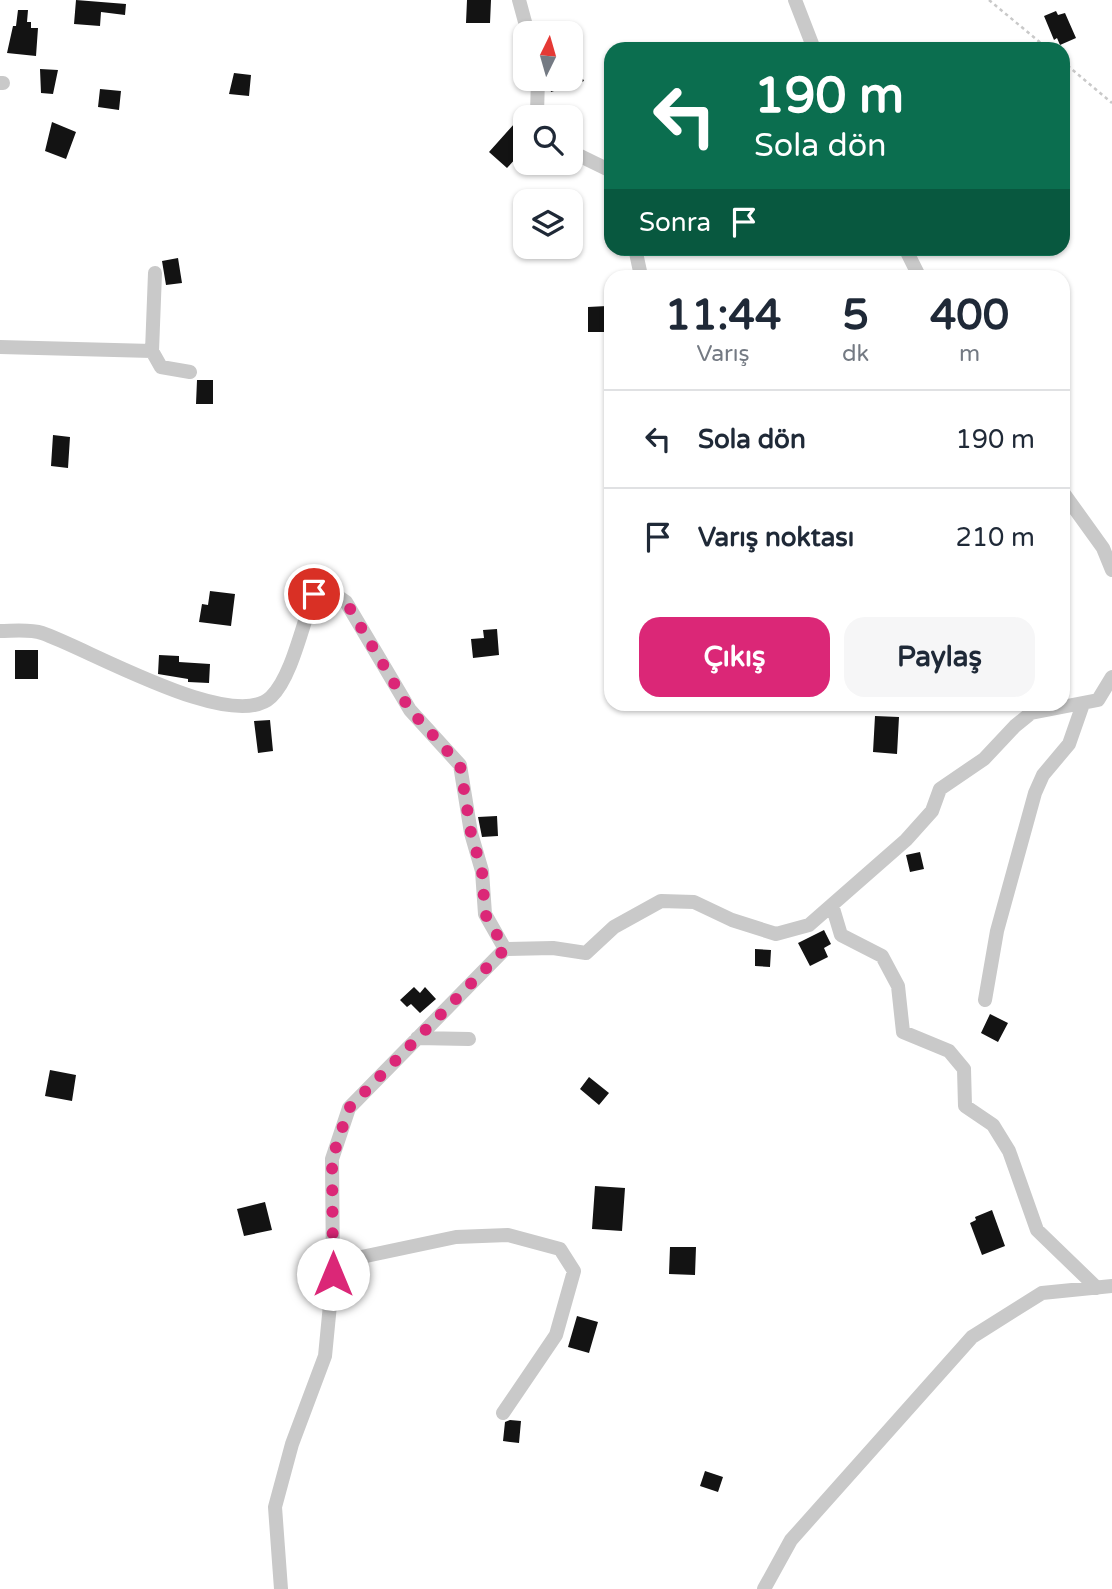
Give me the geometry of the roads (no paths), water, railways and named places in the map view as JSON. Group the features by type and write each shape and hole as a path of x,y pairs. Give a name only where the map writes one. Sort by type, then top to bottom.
{"street":[{"path":"519,0 525,21"},
{"path":"795,0 811,42"},
{"path":"583,157 604,167"},
{"path":"155,273 152,351 161,367 190,372"},
{"path":"0,347 152,351"},
{"path":"1070,502 1103,548 1112,569"},
{"path":"0,631 40,632 139,678 190,695 237,707 261,705 274,695 290,662 314,594 330,592 346,602 410,710 460,765 471,833 482,871 485,914 505,949"},
{"path":"1070,706 1098,700 1112,677"},
{"path":"985,1000 998,931 1035,793 1044,775 1069,744 1083,704"},
{"path":"281,1589 275,1507 292,1444 325,1356 333,1263 332,1159 349,1108 505,949 553,948 586,953 614,927 662,901 694,902 732,920 776,934 809,925 906,840 932,811 940,789 984,759 1031,713 1043,711"},
{"path":"832,905 841,935 882,956 898,986 903,1031 949,1051 964,1069 965,1105 993,1125 1009,1151 1037,1230 1105,1287"},
{"path":"417,1038 469,1039"},
{"path":"333,1263 456,1237 508,1235 560,1249 574,1271 556,1335 503,1413"},
{"path":"764,1589 791,1540 972,1337 1042,1293 1105,1287"}]}
